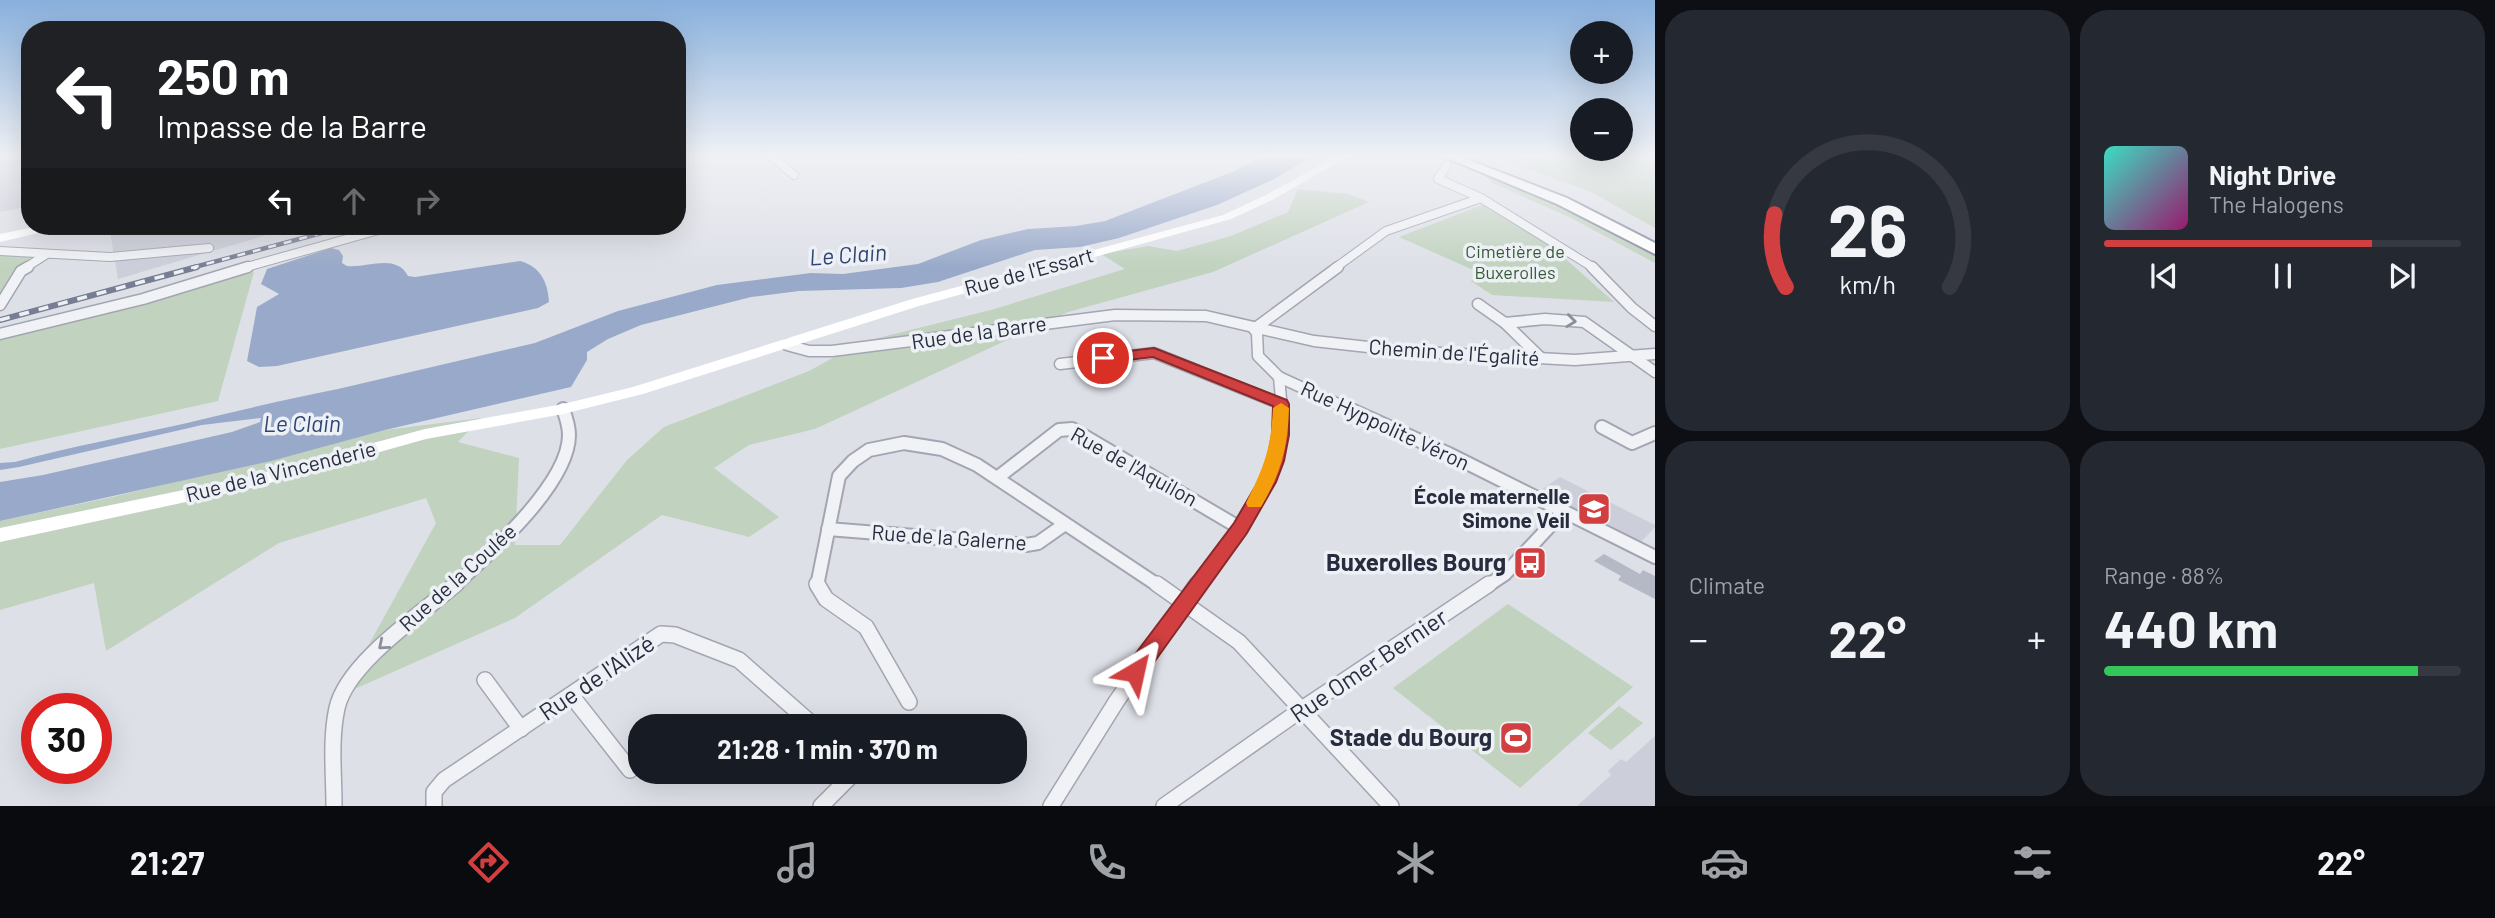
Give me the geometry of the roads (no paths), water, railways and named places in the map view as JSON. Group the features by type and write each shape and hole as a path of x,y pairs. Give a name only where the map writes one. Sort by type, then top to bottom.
{"highway":[{"path":"1540,193 1655,249"},
{"path":"1552,193 1655,242"}],"main road":[{"name":"Rue de l'Essart","path":"787,345 914,303 1209,223 1278,193"},
{"path":"0,238 21,233"},
{"path":"563,409 638,391 787,345"},
{"name":"Rue de la Vincenderie","path":"0,535 251,482 425,434 563,409"}],"street":[{"path":"1470,193 1590,265 1632,308 1655,326"},
{"path":"1254,329 1386,231 1482,198"},
{"path":"0,334 143,299 359,235"},
{"path":"0,251 110,257 209,248"},
{"path":"0,305 21,271 47,254"},
{"path":"1478,304 1506,323 1541,358"},
{"name":"Rue de la Barre","path":"787,345 817,351 939,340 1039,324 1142,314 1218,317 1254,329"},
{"path":"1506,323 1545,319 1584,323 1655,372"},
{"name":"Chemin de l'Égalité","path":"1254,329 1368,348 1575,360 1655,354"},
{"name":"Rue Hyppolite Véron","path":"1254,329 1257,333 1258,356 1279,377 1449,454 1562,513 1655,557"},
{"path":"1060,363 1154,353 1281,404"},
{"path":"1051,806 1135,672 1240,528 1272,472 1280,435 1279,377"},
{"name":"Rue de la Coulée","path":"334,806 336,712 341,695 353,676 373,654 508,536 551,481 568,448 570,433 563,409"},
{"path":"1602,427 1632,443 1655,433"},
{"name":"Rue de l'Aquilon","path":"998,478 1059,430 1072,429 1240,528"},
{"path":"909,702 897,687 866,627 824,598 818,589 839,476 857,457 877,447 909,442 933,446 961,456 998,478 1238,642 1391,806"},
{"name":"Rue Omer Bernier","path":"1164,806 1301,710 1505,574 1562,513"},
{"name":"Rue de la Galerne","path":"828,529 1026,545 1038,543 1065,524"},
{"name":"Rue de l'Alizé","path":"434,806 434,792 438,785 667,633 739,660 800,714"},
{"name":"Rue de l'Alizé","path":"485,680 521,729"},
{"path":"571,695 628,766"},
{"path":"821,806 843,784"}],"water":[{"name":"Le Clain","path":"1179,193 1244,193 1217,205 1119,238 1080,247 1035,250 938,282 901,288 799,291 751,297 641,325 608,339 587,352 587,360 571,387 385,430 271,461 0,521 0,482 43,475 232,432 260,422 261,418 202,425 19,467 0,470 0,463 15,462 535,343 618,311 717,285 811,273 843,274 918,264 981,240 1028,229 1105,221"},
{"path":"331,248 339,250 343,256 342,263 347,266 389,263 403,269 408,276 415,277 520,261 533,267 542,276 549,302 538,308 277,366 259,367 247,361 257,307 279,294 261,284 267,269"}],"railway":[{"path":"191,268 314,235"},
{"path":"0,320 197,267"}],"place":[{"name":"École maternelle Simone Veil","path":"1594,509"},
{"name":"Buxerolles Bourg","path":"1530,563"},
{"name":"Stade du Bourg","path":"1516,738"}],"park label":[{"name":"Cimetière de Buxerolles","path":"1515,262"}]}
